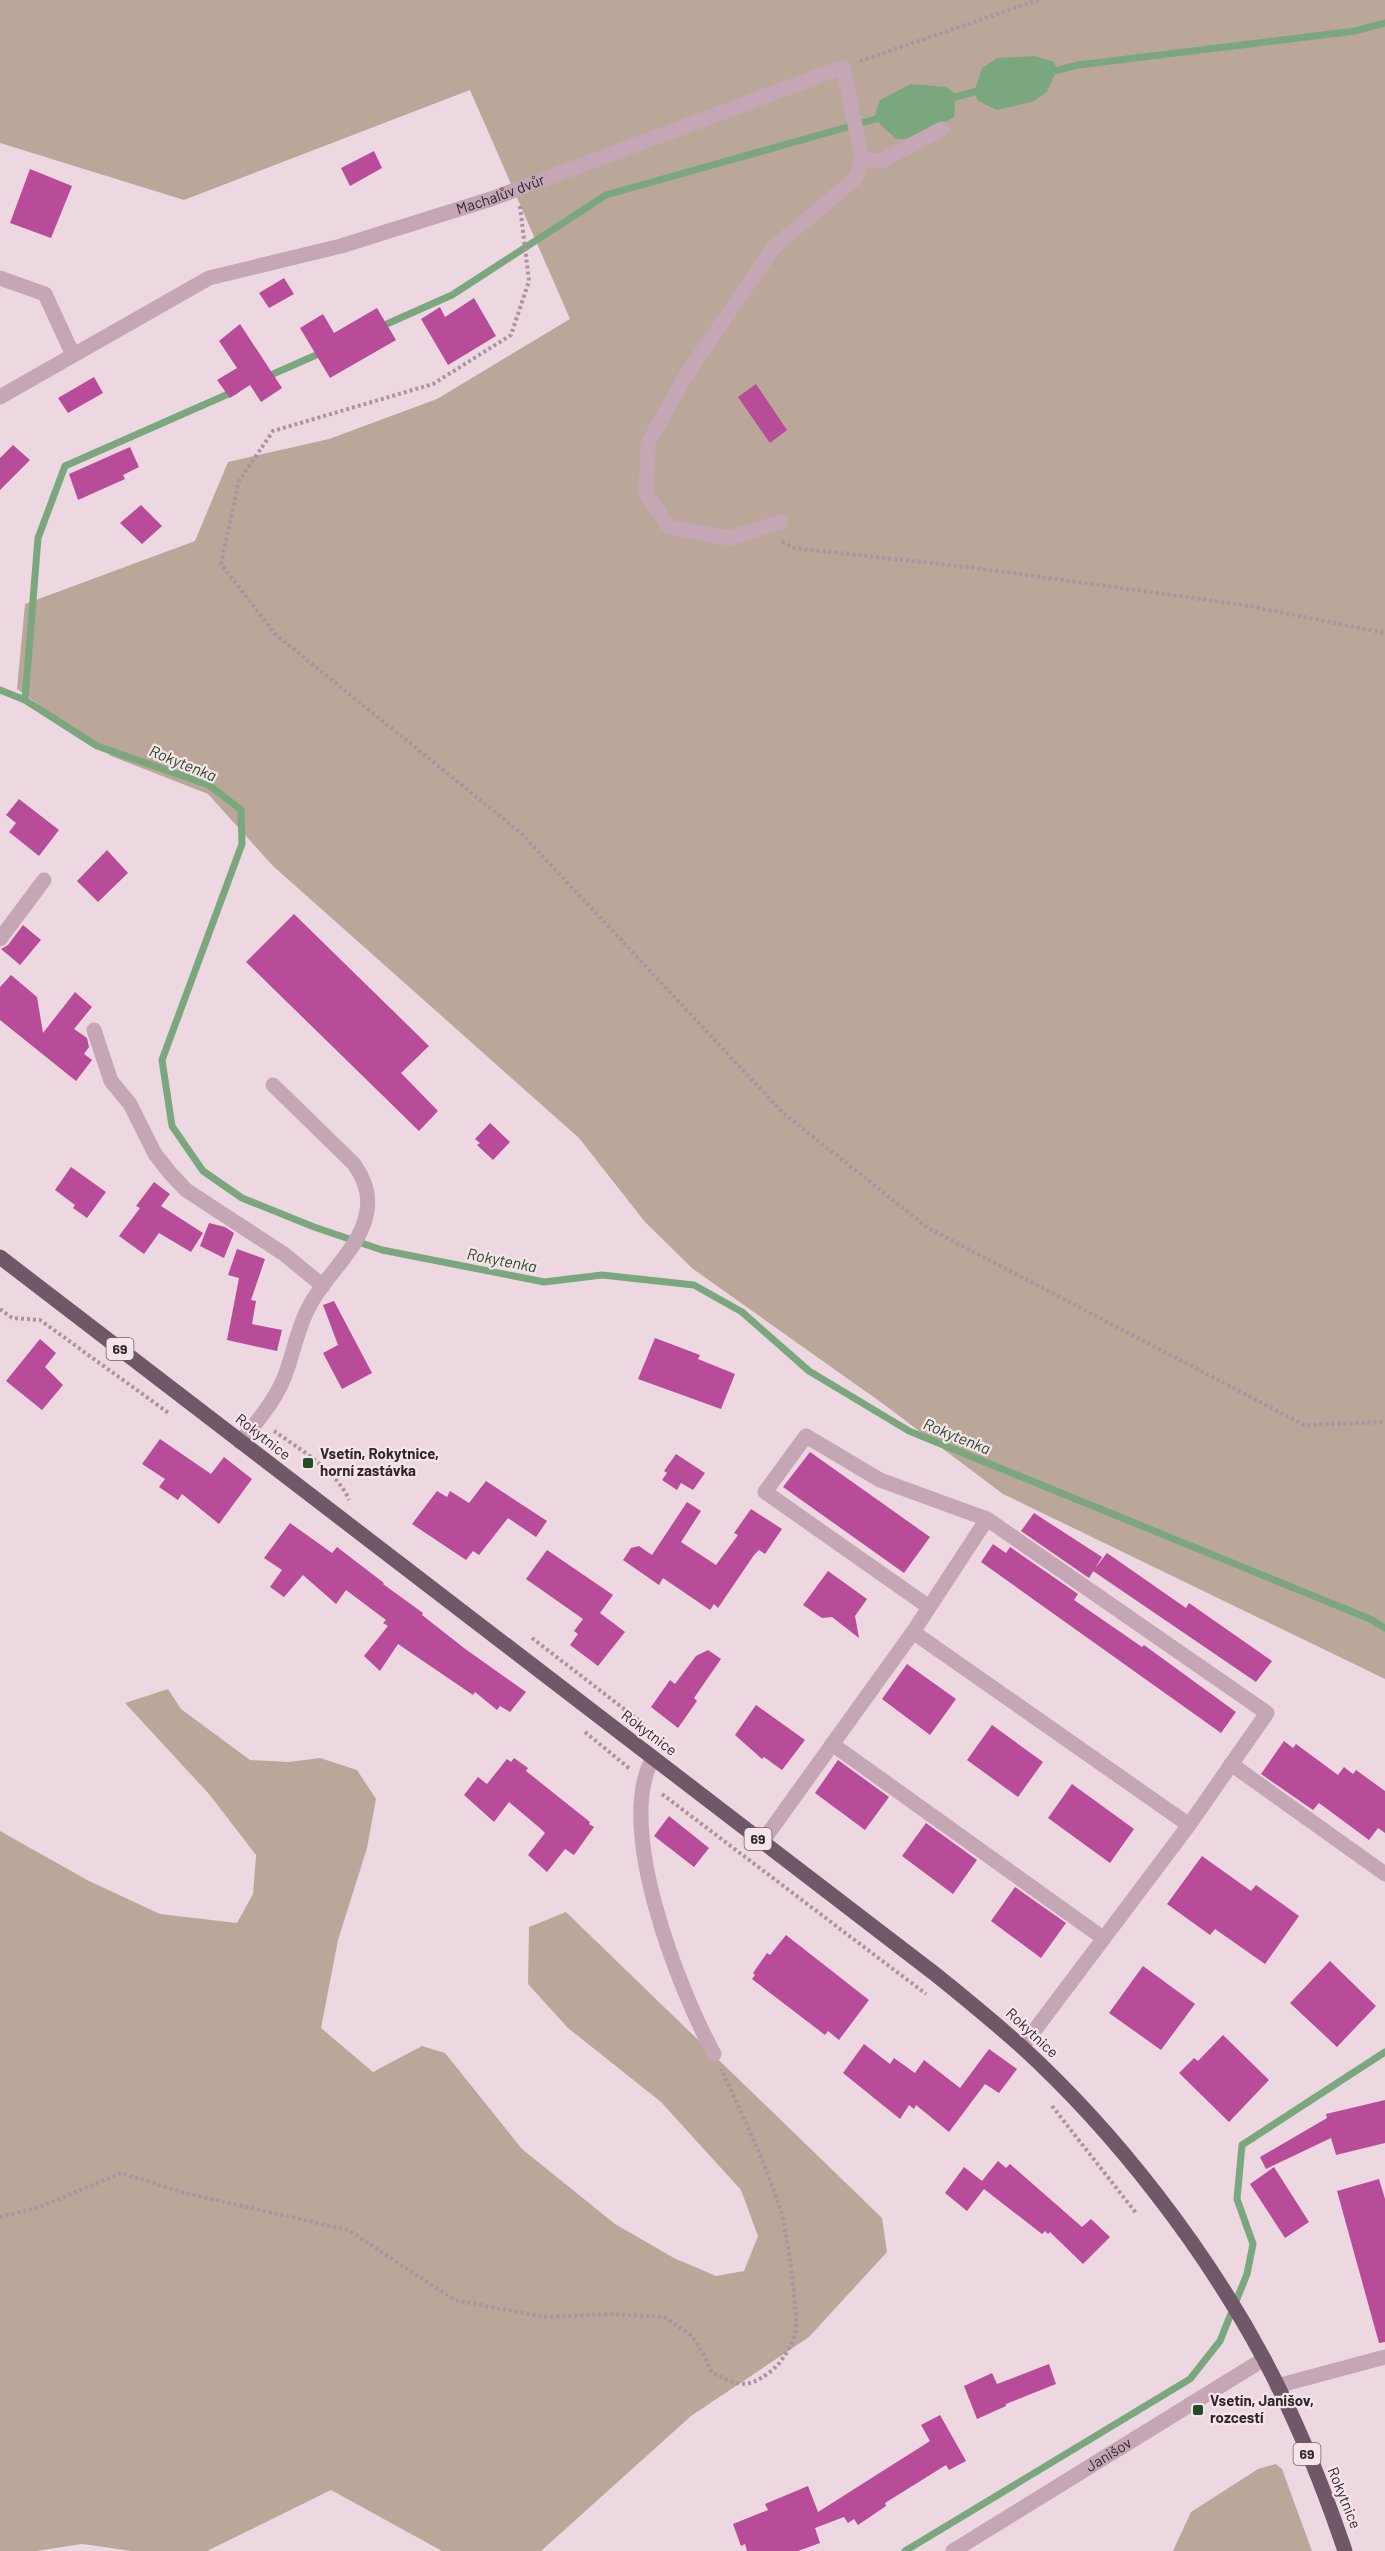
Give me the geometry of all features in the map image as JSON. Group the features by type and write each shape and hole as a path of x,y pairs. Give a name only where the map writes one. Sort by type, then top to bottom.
{"main road":[{"name":"Rokytnice","path":"0,1257 935,1974 1022,2047 1088,2114 1121,2153 1157,2197 1223,2291 1264,2359 1277,2386 1345,2551"}],"street":[{"path":"781,522 729,538 669,528 646,494 648,442 685,377 773,248 856,178 862,159 843,67"},
{"name":"Machalův dvůr","path":"0,397 209,278 341,246 518,189 843,67"},
{"path":"862,159 881,161 942,129"},
{"path":"0,278 45,294 73,356"},
{"path":"0,939 44,880"},
{"path":"94,1030 111,1081 130,1104 155,1155 170,1173 186,1190 284,1254 323,1286"},
{"path":"240,1442 275,1396 284,1377 298,1328 323,1286 351,1248 367,1211 367,1194 363,1177 354,1164 273,1085"},
{"path":"929,1607 765,1492 806,1436 880,1480 987,1519 1267,1713 1189,1825 1022,2047"},
{"path":"762,1842 913,1632 987,1519"},
{"path":"913,1632 1189,1825"},
{"path":"832,1744 1103,1938"},
{"path":"652,1758 644,1773 641,1814 649,1877 660,1924 695,2018 714,2054"},
{"path":"1231,1764 1385,1874"},
{"path":"1277,2386 1385,2357"},
{"name":"Janišov","path":"953,2551 1264,2359"}],"path":[{"path":"843,67 1038,0"},
{"path":"518,189 529,281 511,335 433,384 273,431 239,481 221,564 275,634 520,833 782,1112 928,1228 1304,1425 1385,1422"},
{"path":"756,530 794,548 976,568 1244,606 1385,633"},
{"path":"643,1780 935,2001"},
{"path":"0,2217 40,2207 121,2173 185,2193 348,2230 455,2300 543,2317 612,2314 664,2317 692,2335 712,2373 733,2383 753,2384 777,2367 795,2334 793,2286 782,2213 750,2132 714,2054"},
{"path":"1051,2104 1136,2213"}],"shaded area":[{"path":"0,0 1385,0 1385,1679 1003,1494 882,1403 693,1269 645,1222 579,1138 273,866 208,794 111,756 17,689 25,604 195,541 228,462 329,439 437,399 570,319 470,90 184,200 0,143"},
{"path":"1035,56 1054,62 1057,70 1047,92 1034,101 997,110 978,101 974,92 982,68 997,58"},
{"path":"911,84 946,87 956,94 954,117 918,139 896,139 874,118 880,100"},
{"path":"168,1689 181,1709 250,1760 289,1762 320,1758 357,1770 376,1799 367,1848 338,1940 321,2028 373,2072 422,2046 445,2053 522,2149 615,2224 674,2258 716,2276 744,2271 758,2236 741,2190 661,2102 568,2028 528,1984 529,1927 566,1912 882,2218 887,2252 809,2337 691,2416 541,2551 442,2551 331,2490 207,2551 132,2551 82,2544 36,2551 0,2551 0,1831 89,1881 160,1914 237,1923 253,1894 256,1855 209,1794 125,1703"},
{"path":"1276,2464 1282,2469 1312,2551 1173,2551 1191,2512 1258,2469"}],"building":[{"path":"374,151 382,168 350,186 341,168"},
{"path":"30,169 72,186 51,238 10,223"},
{"path":"284,278 294,294 269,308 259,293"},
{"path":"474,298 496,336 448,365 421,319 440,307 445,317"},
{"path":"377,308 396,340 330,378 300,328 323,314 334,333"},
{"path":"240,324 282,388 261,402 250,385 230,398 217,380 237,368 219,341"},
{"path":"94,377 103,393 68,413 58,398"},
{"path":"756,384 787,430 770,443 738,397"},
{"path":"13,445 30,460 0,490 0,458"},
{"path":"130,447 139,467 123,475 125,479 78,500 69,474"},
{"path":"141,505 162,526 142,544 120,523"},
{"path":"19,799 59,830 39,856 9,832 16,823 6,815"},
{"path":"107,850 128,873 98,902 77,881"},
{"path":"294,914 429,1046 401,1073 438,1111 419,1131 246,962"},
{"path":"23,925 41,940 20,965 1,949 8,945"},
{"path":"11,975 37,997 43,1033 75,992 92,1007 74,1029 87,1038 89,1047 84,1054 92,1060 76,1081 0,1020 0,987"},
{"path":"490,1123 510,1142 493,1160 477,1145 480,1143 475,1139"},
{"path":"71,1167 106,1192 87,1218 73,1208 75,1205 55,1190"},
{"path":"154,1182 170,1194 161,1206 203,1233 191,1252 159,1233 144,1254 119,1236 140,1208 136,1206"},
{"path":"209,1223 225,1227 234,1233 224,1258 200,1246"},
{"path":"237,1249 265,1259 251,1300 256,1301 252,1324 282,1330 277,1351 227,1340 239,1278 228,1275"},
{"path":"334,1301 372,1373 342,1389 323,1353 338,1345 323,1305"},
{"path":"655,1338 700,1355 698,1359 735,1374 721,1409 638,1379"},
{"path":"40,1339 56,1353 45,1367 63,1385 42,1410 6,1381"},
{"path":"160,1439 211,1474 224,1457 252,1479 219,1524 182,1494 178,1500 159,1487 165,1479 142,1464"},
{"path":"810,1452 930,1537 904,1573 783,1487"},
{"path":"676,1454 705,1473 693,1490 681,1483 677,1490 662,1480 667,1473 664,1471"},
{"path":"486,1481 547,1521 536,1537 508,1518 479,1555 473,1551 466,1560 412,1524 437,1491 447,1497 450,1491 469,1503"},
{"path":"687,1502 701,1511 681,1542 716,1565 738,1535 734,1533 751,1509 782,1529 765,1554 759,1550 754,1555 718,1608 714,1604 710,1610 663,1578 659,1585 623,1560 631,1548 639,1546 652,1555"},
{"path":"1034,1513 1102,1557 1089,1578 1021,1531"},
{"path":"290,1523 332,1553 337,1547 423,1613 422,1615 464,1648 526,1692 510,1712 500,1706 497,1710 475,1692 473,1695 398,1644 380,1671 364,1656 388,1626 383,1623 386,1620 346,1590 336,1604 303,1575 284,1597 270,1587 282,1570 264,1558"},
{"path":"993,1544 1006,1553 1010,1547 1078,1594 1074,1600 1142,1647 1144,1645 1236,1712 1221,1733 981,1562"},
{"path":"547,1550 613,1595 600,1613 625,1632 598,1666 570,1645 578,1634 574,1631 583,1619 526,1579"},
{"path":"1107,1553 1186,1608 1189,1603 1272,1661 1256,1682 1093,1571"},
{"path":"828,1571 867,1599 855,1616 859,1638 832,1617 822,1618 803,1605"},
{"path":"708,1650 721,1659 694,1698 697,1701 678,1728 651,1707 670,1680 675,1684 696,1656"},
{"path":"907,1664 956,1699 930,1735 882,1699"},
{"path":"756,1705 805,1740 782,1770 764,1757 762,1759 735,1735"},
{"path":"992,1725 1043,1762 1018,1797 967,1760"},
{"path":"1284,1741 1293,1748 1296,1744 1338,1775 1344,1767 1353,1774 1356,1770 1385,1791 1385,1833 1378,1828 1369,1840 1319,1803 1313,1810 1261,1774"},
{"path":"514,1758 528,1768 526,1771 594,1827 574,1855 565,1849 547,1872 528,1855 545,1833 541,1829 509,1802 494,1822 464,1795 478,1777 487,1784 507,1759 511,1762"},
{"path":"838,1760 889,1797 865,1830 815,1793"},
{"path":"1072,1784 1134,1829 1110,1863 1048,1818"},
{"path":"669,1816 709,1848 694,1867 654,1836"},
{"path":"926,1823 977,1860 953,1894 902,1856"},
{"path":"1202,1856 1251,1891 1256,1885 1299,1916 1265,1964 1215,1929 1210,1935 1167,1904"},
{"path":"1015,1887 1066,1923 1041,1958 991,1921"},
{"path":"786,1935 869,2000 839,2040 828,2031 825,2035 752,1979 755,1975 753,1973 767,1953 770,1955"},
{"path":"1330,1961 1376,2006 1337,2047 1290,2003"},
{"path":"1143,1966 1195,2004 1161,2050 1109,2013"},
{"path":"1223,2035 1269,2080 1229,2122 1179,2073 1194,2058 1198,2061"},
{"path":"864,2044 890,2064 894,2058 915,2073 924,2060 960,2088 989,2049 1017,2069 999,2093 985,2084 949,2132 916,2105 914,2109 909,2105 900,2119 843,2073"},
{"path":"1385,2100 1385,2143 1336,2155 1331,2138 1266,2169 1260,2157 1327,2118 1326,2114"},
{"path":"998,2161 1006,2168 1010,2164 1082,2227 1091,2219 1110,2237 1083,2264 1050,2232 1048,2234 1045,2231 1042,2234 984,2189 967,2211 945,2193 964,2167 982,2181"},
{"path":"1274,2167 1309,2222 1285,2238 1250,2184"},
{"path":"1379,2179 1385,2199 1385,2342 1379,2343 1337,2191"},
{"path":"1049,2364 1056,2384 1006,2404 977,2419 964,2386 992,2373 997,2384"},
{"path":"940,2415 966,2461 949,2470 946,2465 885,2503 886,2506 858,2525 854,2519 848,2523 844,2517 815,2528 820,2543 798,2551 747,2551 745,2544 741,2546 733,2524 768,2510 765,2504 808,2486 818,2512 930,2441 921,2425"}],"waterway":[{"path":"1050,72 1078,65 1355,31 1385,23"},
{"path":"948,99 981,90"},
{"path":"380,327 452,295 606,195 883,117"},
{"path":"264,378 323,352"},
{"path":"25,700 38,538 65,466 235,391"},
{"name":"Rokytenka","path":"0,690 25,700 97,746 209,785 241,810 242,844 162,1060 172,1126 203,1171 242,1198 314,1227 382,1250 544,1282 602,1275 694,1285 742,1312 809,1371 909,1431 1370,1619 1385,1628"},
{"path":"905,2551 1190,2379 1220,2341 1247,2274 1253,2244 1237,2199 1242,2145 1385,2052"}],"place":[{"name":"Vsetín, Rokytnice, horní zastávka","path":"308,1463"},
{"name":"Vsetín, Janišov, rozcestí","path":"1198,2410"}]}
